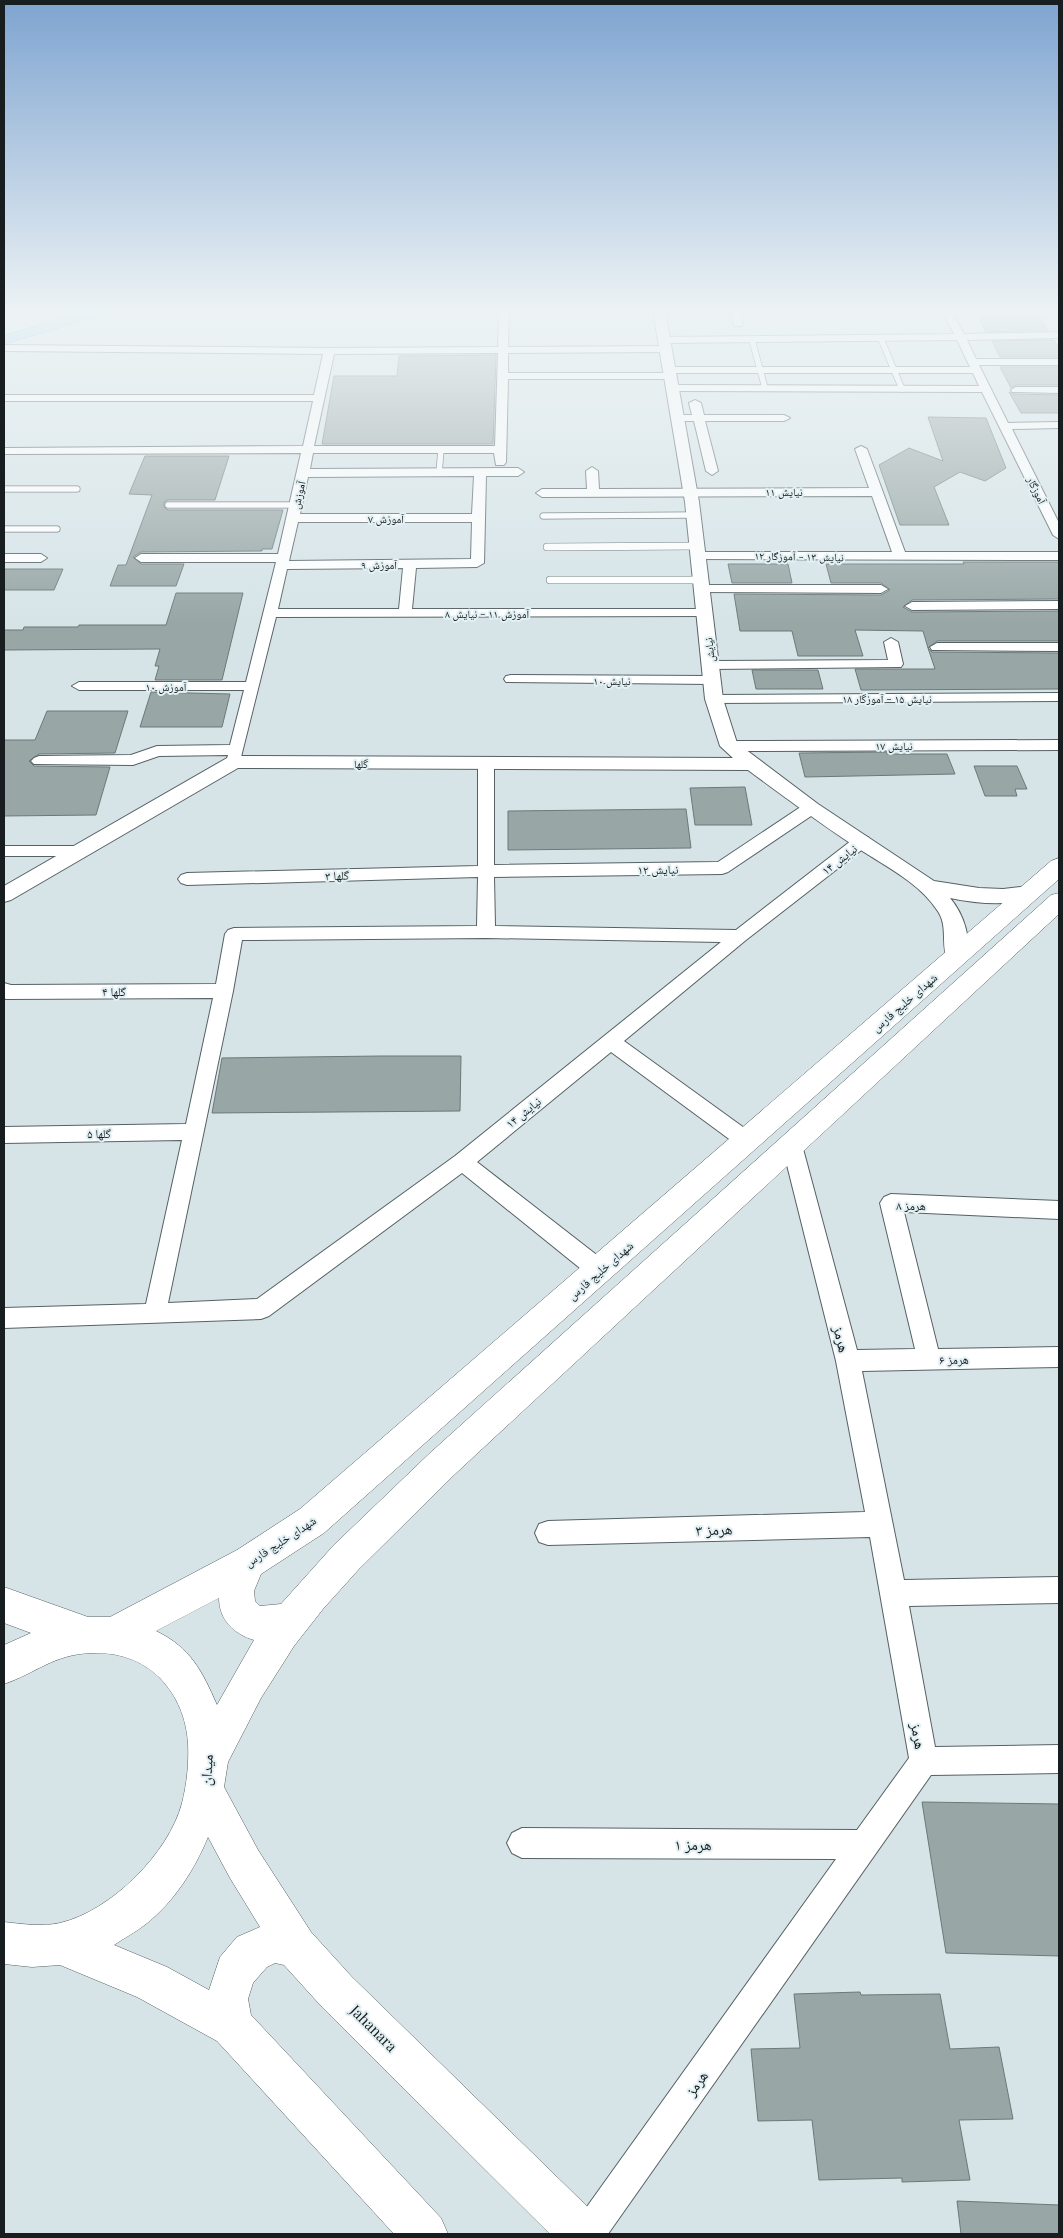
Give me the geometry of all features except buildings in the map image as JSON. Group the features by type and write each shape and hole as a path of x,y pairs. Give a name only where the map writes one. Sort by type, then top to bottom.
{"main road":[{"name":"شهدای خلیج فارس","path":"99,1634 249,1562 312,1521 1059,866"},
{"path":"207,1774 249,1683 292,1618 352,1550 428,1477 1059,901"},
{"path":"249,1562 239,1575 234,1591 237,1606 246,1619 260,1626 276,1626 292,1618"},
{"path":"4,1605 99,1634"},
{"name":"میدان","path":"4,1666 26,1652 56,1640 99,1634 140,1642 163,1655 182,1674 197,1698 206,1726 207,1774 194,1825 178,1858 154,1888 126,1914 95,1932 61,1944 28,1947 4,1943"},
{"name":"Jahanara","path":"207,1774 244,1864 296,1947 344,1999 583,2234"},
{"path":"232,2026 227,1999 235,1972 252,1952 274,1942 296,1947"},
{"path":"61,1944 152,1982 232,2026 425,2234"}],"street":[{"name":"آموزش","path":"235,756 296,504 315,415"},
{"path":"500,415 500,472"},
{"name":"آموزگار","path":"1000,415 1059,535"},
{"path":"678,418 784,418"},
{"name":"نیایش","path":"678,418 691,491 714,699 729,746"},
{"path":"699,418 712,471"},
{"path":"1006,426 1059,426"},
{"path":"861,449 900,557"},
{"path":"4,451 500,450"},
{"path":"592,471 593,492"},
{"path":"480,472 480,518"},
{"path":"303,473 518,472"},
{"name":"نیایش ۱۱","path":"542,493 691,491 877,492"},
{"name":"آموزش ۷","path":"292,518 480,518"},
{"name":"آموزش ۹","path":"141,558 410,564 477,563 480,518"},
{"name":"نیایش ۱۳ - آموزگار ۱۲","path":"698,550 900,557 1059,556"},
{"path":"4,558 41,558"},
{"path":"405,613 410,564"},
{"path":"701,584 881,589"},
{"path":"912,606 1059,605"},
{"name":"آموزش ۱۱ - نیایش ۸","path":"269,613 705,613"},
{"name":"نیایش ۱۰","path":"511,679 711,673 896,664 890,642"},
{"path":"937,647 1059,647"},
{"name":"آموزش ۱۰","path":"80,686 252,686"},
{"name":"نیایش ۱۵ - آموزگار ۱۸","path":"714,699 1059,697"},
{"name":"نیایش ۱۷","path":"729,746 1059,745"},
{"path":"729,746 811,808 928,886 945,905 953,919 956,934 956,956"},
{"path":"39,761 133,760 157,751 235,756"},
{"path":"4,895 235,756"},
{"name":"گلها","path":"235,756 486,764 753,764"},
{"path":"486,764 486,932"},
{"name":"نیایش ۱۲","path":"486,871 722,868 811,808"},
{"name":"نیایش ۱۴","path":"4,1318 261,1309 462,1162 740,936 862,841"},
{"path":"4,851 78,851"},
{"name":"گلها ۳","path":"187,879 486,871"},
{"path":"928,886 974,896 993,897 1029,893"},
{"path":"155,1314 224,991 234,934 486,932 740,936"},
{"name":"گلها ۴","path":"5,994 224,991"},
{"path":"610,1041 747,1141"},
{"name":"گلها ۵","path":"4,1134 194,1132"},
{"name":"هرمز","path":"588,2234 924,1761 894,1593 848,1361 792,1144"},
{"path":"462,1162 599,1270"},
{"name":"هرمز ۸","path":"929,1359 891,1203 1059,1210"},
{"name":"هرمز ۶","path":"848,1361 1059,1357"},
{"name":"هرمز ۳","path":"548,1533 880,1524"},
{"path":"894,1593 1059,1590"},
{"path":"924,1761 1059,1760"},
{"name":"هرمز ۱","path":"522,1843 865,1845"}],"lane":[{"path":"439,473 441,450"},
{"path":"4,488 77,489"},
{"path":"168,505 296,504"},
{"path":"543,516 694,515"},
{"path":"4,529 57,529"},
{"path":"547,548 698,550"},
{"path":"550,580 701,584"}]}
